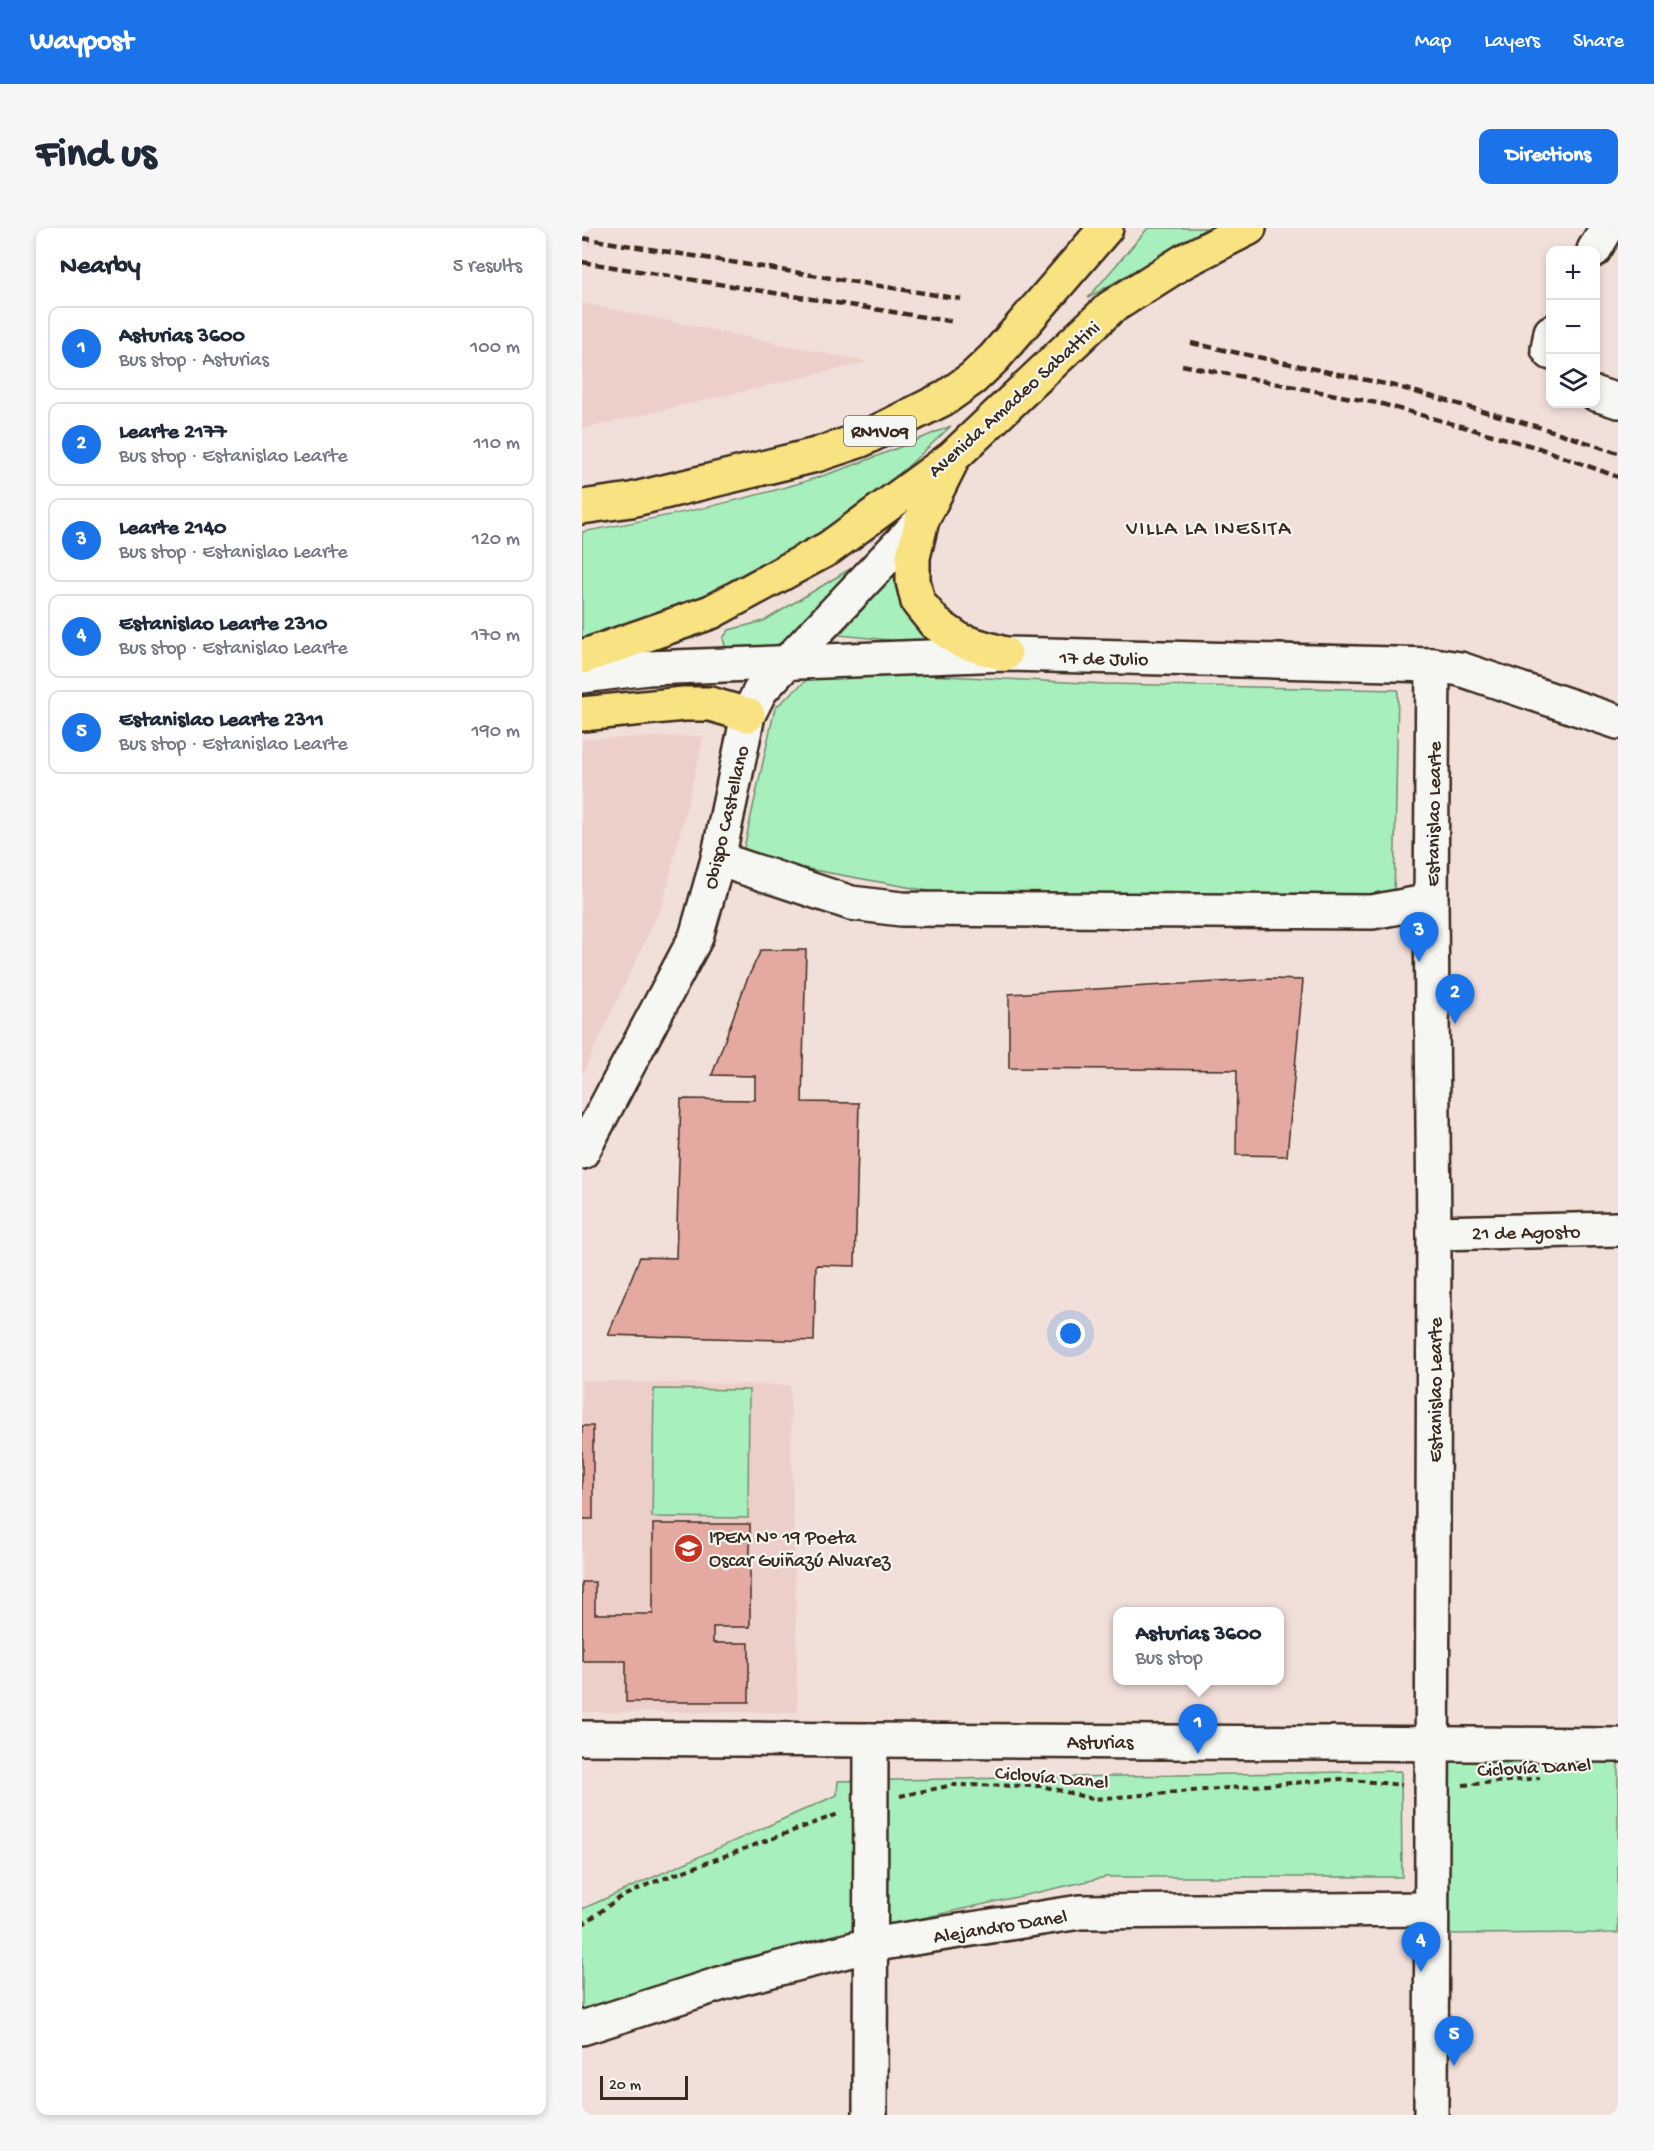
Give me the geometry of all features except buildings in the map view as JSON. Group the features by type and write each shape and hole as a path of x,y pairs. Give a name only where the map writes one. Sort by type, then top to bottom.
{"main road":[{"name":"RN1V09","path":"582,507 631,500 816,455 861,440 945,398 973,378 994,358 1106,228"},
{"name":"Avenida Amadeo Sabattini","path":"582,657 711,612 829,548 953,458 1110,308 1184,261 1249,228"},
{"path":"953,458 922,520 913,557 913,581 918,602 935,623 961,641 1005,654"},
{"path":"582,714 684,704 710,704 748,715"}],"street":[{"path":"1597,246 1608,228"},
{"path":"1600,395 1618,401"},
{"name":"Obispo Castellano","path":"585,1140 696,937 718,859 748,715 760,691 922,520"},
{"name":"17 de Julio","path":"582,676 648,668 1005,654 1433,666 1460,669 1618,722"},
{"name":"Estanislao Learte","path":"1431,2115 1433,666"},
{"path":"718,859 851,903 901,909 1372,912 1431,901"},
{"name":"21 de Agosto","path":"1434,1233 1618,1229"},
{"name":"Asturias","path":"582,1738 1618,1745"},
{"path":"870,2115 871,1740"},
{"name":"Alejandro Danel","path":"582,2028 729,1981 870,1945 1080,1912 1431,1909"}],"path":[{"name":"Ciclovía Danel","path":"582,1925 619,1898 649,1884 871,1802 953,1785 1042,1786 1093,1799 1341,1779 1432,1787 1543,1778"}],"shaded area":[{"path":"582,303 868,362 582,429"},
{"path":"704,736 663,903 582,1075 582,739"},
{"name":"IPEM Nº 19 Poeta Oscar Guiñazú Alvarez","path":"582,1381 790,1385 798,1712 582,1712"}],"green space":[{"path":"1148,228 1207,228 1088,298"},
{"path":"951,426 888,485 846,519 740,584 582,645 582,532 680,513 777,490 854,465"},
{"path":"855,566 815,616 777,645 758,650 725,646 723,638 729,630 764,621"},
{"path":"895,574 897,584 930,644 839,635"},
{"path":"847,671 1105,684 1398,690 1394,901 951,895 742,857 775,708 808,679"},
{"path":"654,1389 749,1390 748,1518 652,1517"},
{"path":"1440,1749 1618,1751 1618,1933 1440,1934"},
{"path":"1401,1771 1402,1877 1106,1877 730,1961 582,2014 582,1909 837,1795 838,1781"}],"railway":[{"path":"582,238 961,299"},
{"path":"582,262 955,322"},
{"path":"1191,343 1395,386 1556,432 1618,453"},
{"path":"1182,365 1382,404 1539,448 1618,477"}],"place":[{"name":"Learte 2140","path":"1419,962"},
{"name":"Learte 2177","path":"1455,1024"},
{"name":"IPEM Nº 19 Poeta Oscar Guiñazú Alvarez","path":"688,1548"},
{"name":"Asturias 3600","path":"1198,1754"},
{"name":"Estanislao Learte 2310","path":"1421,1972"},
{"name":"Estanislao Learte 2311","path":"1454,2066"}],"district":[{"name":"VILLA LA INESITA","path":"1209,527"}]}
